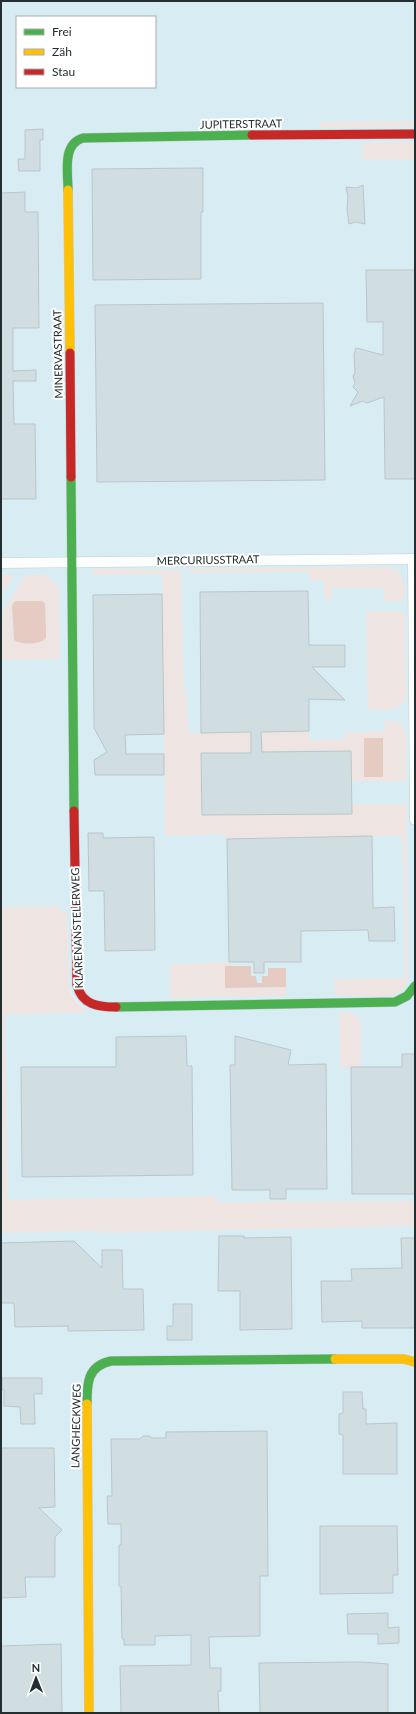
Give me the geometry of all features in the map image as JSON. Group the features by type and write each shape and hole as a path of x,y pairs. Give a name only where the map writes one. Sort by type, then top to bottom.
{"street":[{"name":"JUPITERSTRAAT","path":"70,146 77,139 87,137 415,134"},
{"name":"MINERVASTRAAT","path":"70,146 68,161 72,563"},
{"name":"MERCURIUSSTRAAT","path":"1,563 414,559"},
{"path":"414,559 415,820"},
{"name":"KLARENANSTELERWEG","path":"72,563 76,979 79,995 91,1005 102,1007 395,1002 406,998 412,993 415,986"},
{"name":"LANGHECKWEG","path":"89,1713 87,1385 90,1375 96,1367 103,1362 111,1361 404,1359 415,1362"}],"shaded area":[{"path":"1,1 415,1 415,1713 1,1713 1,1233 8,1232 5,1014 89,1012 76,1001 69,988 67,915 60,912 60,907 1,907"},
{"path":"415,121 415,126 322,128 318,124 319,122"},
{"path":"415,142 415,160 363,160 362,146 366,143"},
{"path":"388,567 397,571 404,582 405,597 401,601 384,602 383,588 331,588 331,600 329,601 324,597 323,580 310,581 309,572 189,573 191,569"},
{"path":"99,569 181,570 184,688 187,698 188,733 251,732 251,753 201,753 202,815 351,813 351,804 406,804 408,977 406,985 401,991 396,994 384,996 335,995 334,979 403,978 405,976 402,836 227,839 222,834 165,836 162,574 93,575 91,571"},
{"path":"1,575 14,575 1,597"},
{"path":"25,575 47,575 59,587 60,659 1,660 1,615","holes":["17,601 41,601 45,603 45,638 13,638 12,606"]},
{"path":"41,601 45,603 46,638 39,642 30,644 17,642 14,640 12,606 14,602"},
{"path":"366,611 400,611 405,615 406,697 400,706 391,710 368,710"},
{"path":"385,720 399,722 406,733 406,782 351,781 262,752 261,732 309,731 310,740 345,739 345,732 385,731"},
{"path":"364,738 383,738 383,777 364,777"},
{"path":"60,906 60,912 66,911 67,915 69,988 77,1003 91,1012 5,1015 8,1200 216,1196 216,1202 415,1201 415,1226 102,1233 101,1231 1,1233 1,907"},
{"path":"229,962 230,966 225,966 225,988 286,987 286,996 170,998 170,964"},
{"path":"225,966 251,966 251,976 256,976 257,983 262,983 262,976 268,976 268,968 286,968 286,987 225,988"},
{"path":"339,1012 351,1012 361,1021 361,1067 340,1068"}],"building":[{"path":"43,129 43,140 40,140 40,171 19,171 18,159 25,159 25,130"},
{"path":"203,168 203,212 201,212 201,279 93,280 92,169"},
{"path":"363,185 365,224 356,222 349,224 346,187 357,188"},
{"path":"25,192 25,212 38,212 39,328 13,328 13,371 36,370 36,381 13,381 14,424 35,424 36,499 1,499 1,193"},
{"path":"366,270 415,270 415,479 385,479 384,397 367,403 363,401 350,406 358,392 353,387 355,383 353,376 355,373 354,354 356,348 383,355 383,322 367,322"},
{"path":"323,303 325,480 97,482 95,305"},
{"path":"308,591 309,645 345,645 345,667 312,667 345,700 309,699 309,731 261,732 262,752 351,751 352,814 202,815 201,753 251,753 251,732 201,733 200,592"},
{"path":"162,594 164,734 125,735 126,754 164,754 164,775 95,775 94,760 107,752 94,728 93,595"},
{"path":"88,833 103,833 103,838 154,837 155,950 105,951 104,891 89,891"},
{"path":"372,836 373,908 394,907 395,941 369,941 368,930 301,931 301,962 264,962 264,973 254,973 254,962 229,962 227,839"},
{"path":"186,1036 187,1066 192,1066 193,1175 22,1177 21,1067 116,1067 116,1037"},
{"path":"235,1036 291,1050 288,1065 326,1064 327,1189 286,1189 286,1199 270,1199 270,1190 232,1190 230,1065 235,1065"},
{"path":"402,1054 415,1054 415,1194 352,1194 351,1067 402,1067"},
{"path":"219,1236 244,1236 244,1238 291,1237 292,1329 240,1330 240,1291 218,1291"},
{"path":"401,1238 415,1238 415,1328 362,1328 362,1321 322,1322 321,1281 352,1281 351,1269 402,1268"},
{"path":"74,1241 102,1268 102,1250 122,1250 123,1289 143,1289 144,1330 68,1331 68,1326 15,1327 14,1303 1,1303 1,1243"},
{"path":"173,1304 192,1304 192,1340 167,1340 167,1326 173,1326"},
{"path":"2,1378 42,1378 42,1394 34,1394 35,1424 21,1424 20,1407 4,1406"},
{"path":"343,1392 362,1392 363,1409 366,1409 366,1424 397,1423 397,1474 343,1474 343,1435 339,1434 339,1414 343,1413"},
{"path":"267,1431 268,1576 260,1576 260,1636 209,1637 210,1668 221,1668 221,1691 218,1691 219,1713 121,1713 120,1666 191,1665 191,1635 155,1636 155,1645 124,1645 124,1639 122,1639 121,1586 119,1586 119,1545 121,1545 121,1524 108,1524 107,1496 112,1496 111,1439 140,1439 143,1436 149,1436 152,1438 166,1438 166,1432"},
{"path":"1,1448 54,1448 55,1507 39,1508 62,1530 55,1537 55,1577 25,1577 26,1597 1,1598"},
{"path":"320,1526 397,1526 398,1575 393,1575 393,1593 320,1594"},
{"path":"388,1613 388,1628 399,1627 399,1643 378,1644 378,1634 348,1634 347,1614"},
{"path":"61,1644 62,1713 1,1713 1,1646"},
{"path":"361,1662 388,1664 388,1713 260,1713 259,1663"}],"traffic: fast":[{"path":"68,190 67,167 69,152 76,141 83,138 252,135"},
{"path":"71,477 74,811"},
{"path":"116,1007 395,1002 407,996 415,986"},
{"path":"87,1404 87,1390 90,1377 97,1367 103,1363 111,1361 335,1359"}],"traffic: slow":[{"path":"68,190 70,353"},
{"path":"335,1359 404,1359 415,1362"},
{"path":"87,1404 89,1713"}],"traffic: jam":[{"path":"252,135 415,134"},
{"path":"70,353 71,477"},
{"path":"74,811 77,985 79,992 92,1004 116,1007"}]}
